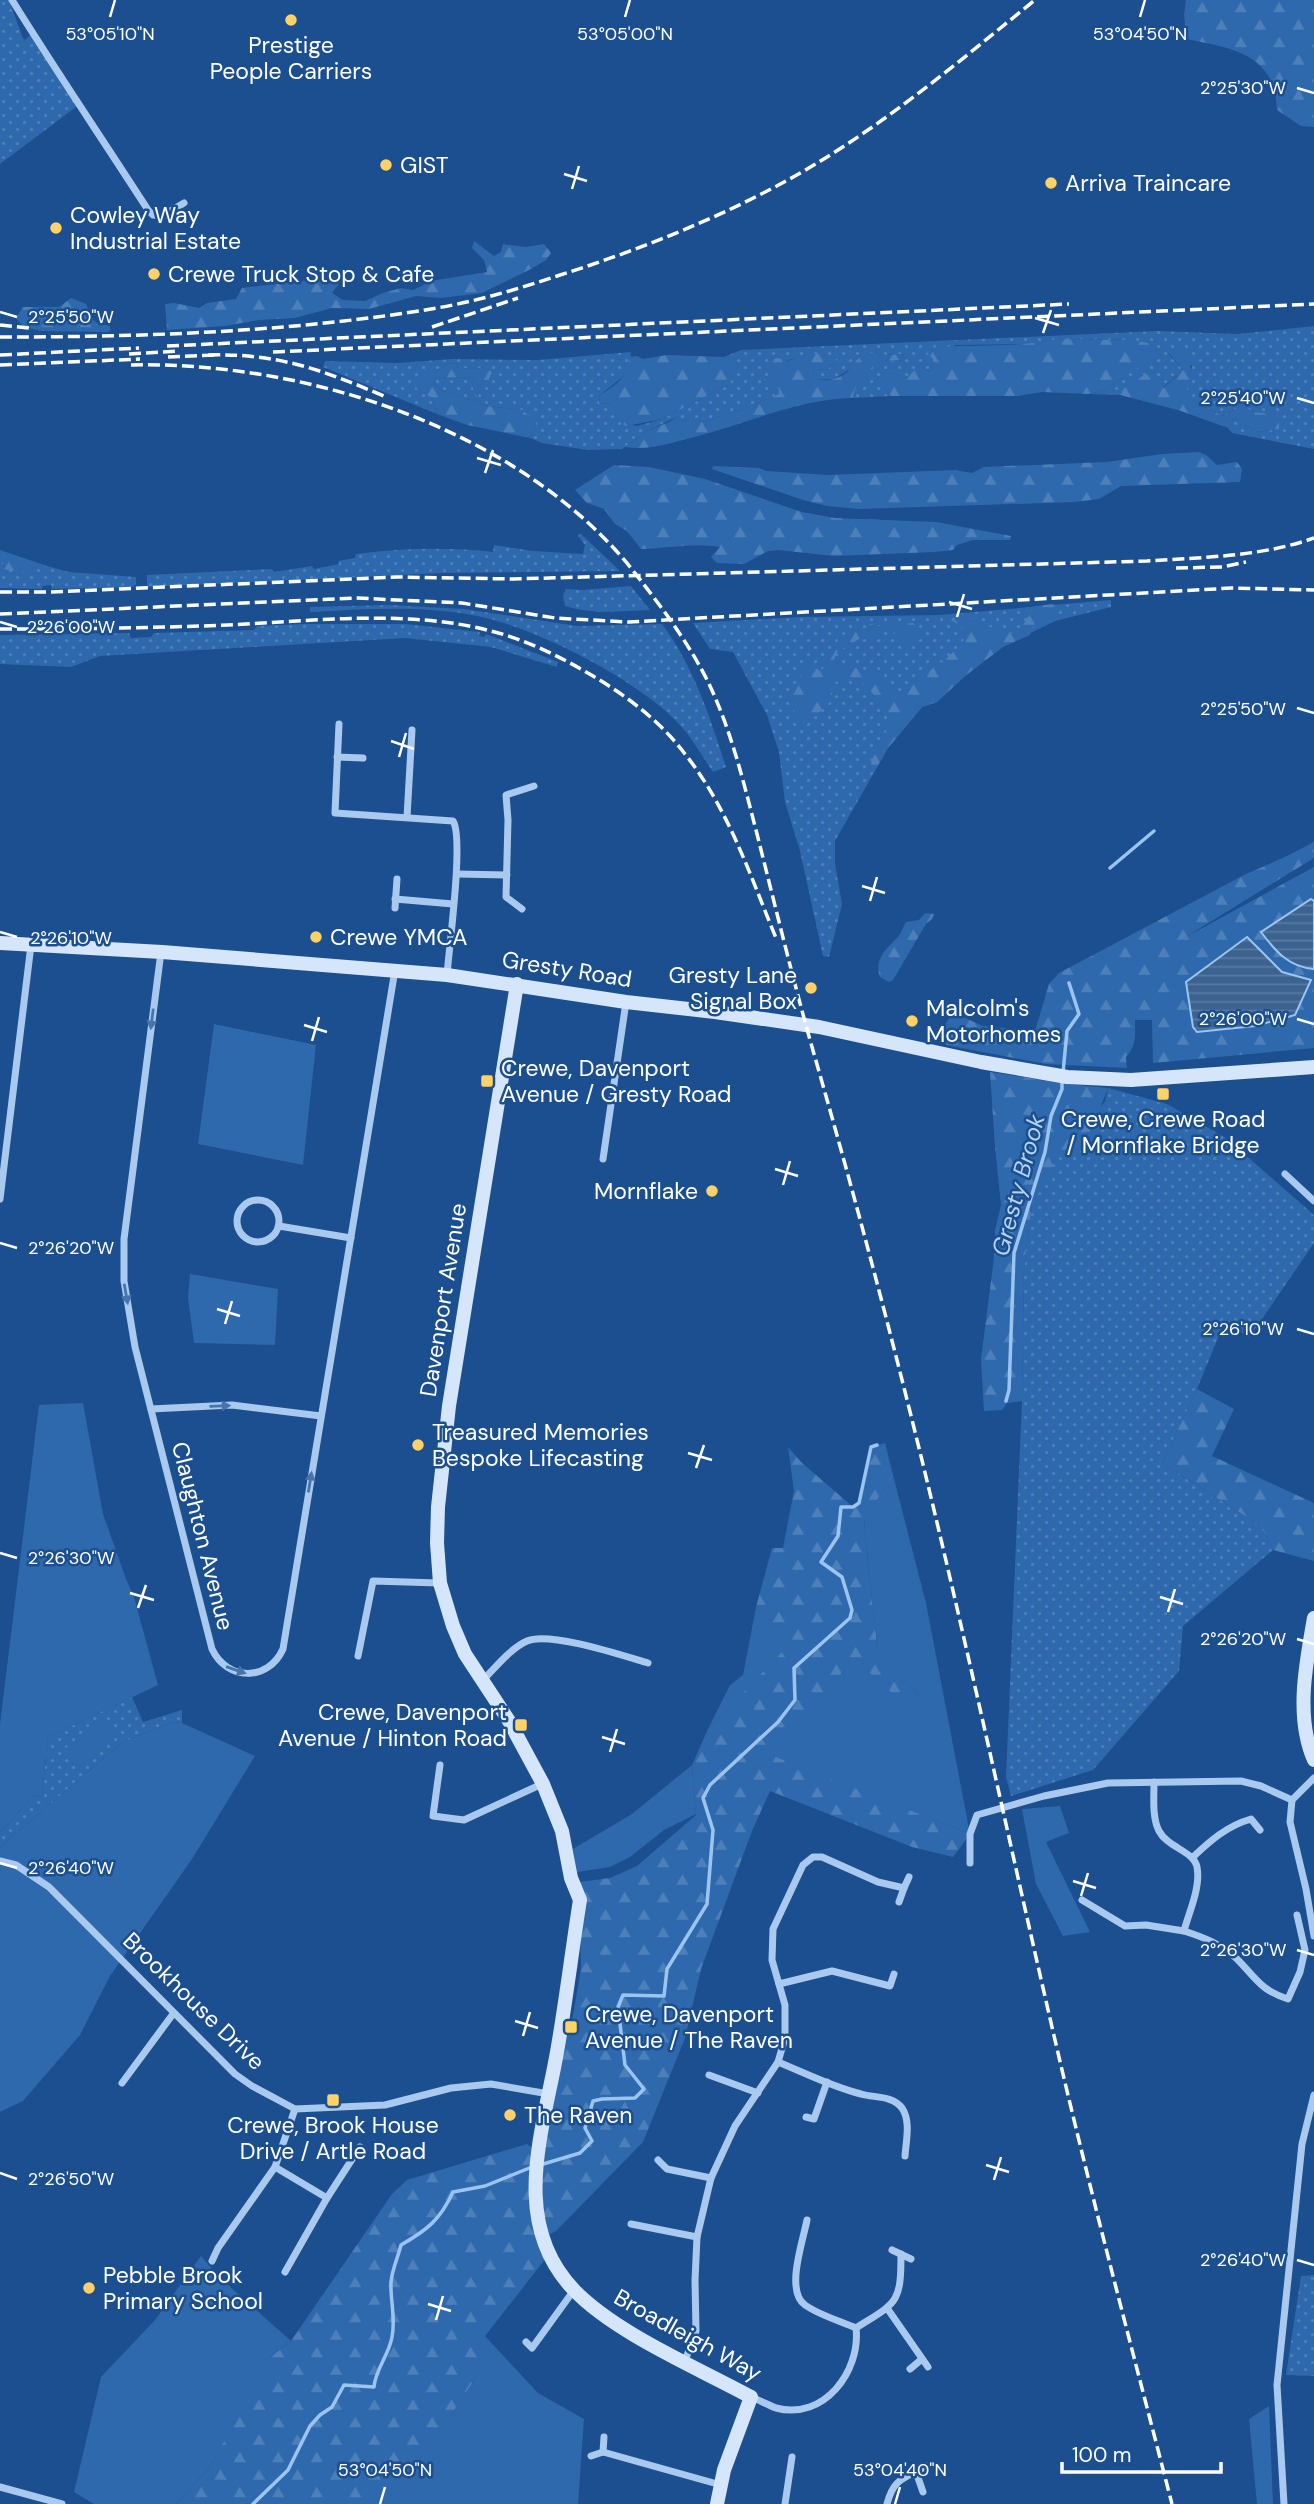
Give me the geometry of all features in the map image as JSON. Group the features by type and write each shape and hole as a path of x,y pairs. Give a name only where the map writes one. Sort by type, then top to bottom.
{"street":[{"path":"12,0 148,210 153,215 162,216 184,203"},
{"path":"339,724 335,813 453,821 457,828 457,874 447,975"},
{"path":"407,817 412,730"},
{"path":"337,757 363,758"},
{"path":"522,909 506,897 506,795 534,786"},
{"path":"457,874 507,875"},
{"path":"395,908 397,878"},
{"path":"396,899 453,904"},
{"name":"Gresty Road","path":"0,943 162,952 447,975 791,1023 1063,1076 1102,1080 1314,1067"},
{"path":"0,1199 32,944"},
{"name":"Claughton Avenue","path":"162,952 124,1239 124,1281 135,1347 212,1649 224,1665 244,1674 265,1670 283,1649 396,969"},
{"name":"Davenport Avenue","path":"517,984 449,1406 438,1507 437,1543 440,1583 461,1645 509,1721 543,1784 562,1831 571,1878 580,1899 549,2094"},
{"path":"603,1159 626,1002"},
{"path":"1285,1174 1314,1201"},
{"path":"260,1200 268,1202 277,1211 279,1226 272,1237 257,1242 244,1237 237,1219 247,1203 260,1200"},
{"path":"279,1226 351,1238"},
{"path":"151,1409 232,1405 321,1416"},
{"path":"358,1656 373,1581 440,1583"},
{"path":"1314,1618 1307,1661 1305,1721 1314,1760"},
{"path":"483,1680 520,1645 539,1638 581,1645 648,1663"},
{"path":"440,1765 433,1816 464,1819 543,1784"},
{"path":"1314,1778 1292,1800 1290,1822 1307,1889 1314,1936"},
{"path":"970,1863 970,1834 977,1815 1044,1796 1108,1783 1241,1781 1261,1786 1292,1800"},
{"path":"1154,1782 1157,1829 1167,1843 1193,1857 1197,1867 1197,1883 1184,1931"},
{"path":"1193,1857 1220,1833 1238,1823 1251,1819 1260,1830"},
{"path":"685,2361 696,2331 697,2237 711,2178 735,2126 778,2062 785,2038 786,2015 772,1960 773,1929 806,1861 813,1857 822,1857 878,1882 904,1888"},
{"name":"Brookhouse Drive","path":"0,1861 16,1865 49,1887 235,2074 295,2109"},
{"path":"899,1902 909,1877"},
{"path":"1082,1900 1125,1926 1146,1925 1184,1931 1210,1940 1236,1958 1258,1984 1272,1994 1287,1999 1300,1972 1304,1950 1297,1915"},
{"path":"779,1984 832,1971 890,1986"},
{"path":"887,1996 894,1974"},
{"path":"122,2083 173,2014"},
{"path":"778,2062 861,2094 890,2099 898,2104 904,2111 906,2121 905,2156"},
{"path":"709,2075 758,2093"},
{"path":"814,2119 827,2082"},
{"path":"212,2261 218,2248 275,2167 295,2109 385,2105 451,2088 491,2084 549,2094"},
{"name":"Broadleigh Way","path":"549,2094 535,2165 537,2209 550,2253 574,2290 592,2307 751,2397 776,2408 786,2409 804,2407 822,2400 838,2388 850,2370 856,2349 856,2328"},
{"path":"1284,2504 1277,2385 1302,2144 1314,2095"},
{"path":"285,2272 360,2147"},
{"path":"658,2160 667,2169 711,2178"},
{"path":"275,2167 327,2198"},
{"path":"665,2179 667,2169"},
{"path":"807,2220 794,2286 798,2298 808,2307 856,2328 895,2300 900,2289 901,2254"},
{"path":"631,2224 697,2237"},
{"path":"892,2250 911,2259"},
{"path":"540,2356 529,2345 574,2290"},
{"path":"887,2308 928,2367"},
{"path":"910,2369 922,2359"},
{"path":"717,2504 751,2397"},
{"path":"603,2452 604,2437"},
{"path":"591,2456 603,2452 721,2485"},
{"path":"785,2504 792,2457"},
{"path":"887,2504 894,2484 926,2466"},
{"path":"916,2472 923,2492"},
{"path":"0,2487 62,2504"}],"green space":[{"path":"0,0 9,0 24,41 32,33 80,104 0,164"},
{"path":"1186,0 1314,0 1314,127 1301,126 1277,110 1276,96 1266,72 1247,56 1223,47 1187,39 1184,15"},
{"path":"474,241 494,256 501,252 503,244 526,247 544,244 551,253 546,260 531,269 482,293 441,298 416,296 369,309 332,308 295,318 167,330 165,304 199,308 207,303 236,299 242,288 335,277 339,284 332,293 343,300 365,301 401,288 413,290 431,281 487,272 484,260 472,248"},
{"path":"71,298 86,304 93,320 109,325 111,329 108,332 41,331 24,327 16,318 23,307 59,307"},
{"path":"1314,326 1314,449 1232,433 1228,428 1234,418 1257,432 1279,429 1279,416 1254,412 1241,406 1223,416 1186,399 1192,366 1168,353 1183,370 1162,388 1154,372 1120,390 1120,395 1088,394 1103,391 1123,378 1132,340 1057,339 1036,344 955,345 935,361 928,371 907,378 891,372 883,387 891,396 853,398 872,365 883,361 905,360 903,354 884,355 875,352 835,379 813,380 814,370 828,369 838,361 800,357 784,363 769,376 779,389 779,394 702,422 679,420 677,417 647,431 622,449 588,450 542,443 530,438 536,423 523,410 488,406 446,392 436,387 431,378 475,377 472,382 475,397 485,367 472,369 461,368 458,363 446,364 417,388 433,399 437,414 323,367 325,361 397,363 453,359 538,360 631,352 629,369 600,395 599,403 611,404 618,410 618,421 637,426 662,419 730,384 730,360 724,357 741,350 1157,331 1238,334"},
{"path":"1057,339 1132,340 1148,343 1155,354 1146,366 1127,372 1123,378 1103,391 1088,394 1042,392 1018,396 891,396 883,387 883,375 891,372 907,378 917,368 928,371 935,361 927,353 930,348 1026,344"},
{"path":"1177,350 1185,356 1191,367 1187,399 1223,416 1241,406 1254,412 1279,415 1279,429 1257,432 1234,418 1228,428 1178,410 1120,395 1120,390 1155,372 1163,388 1183,370 1168,352"},
{"path":"875,352 884,355 903,354 905,360 883,361 873,365 853,398 792,407 660,446 625,447 647,431 677,417 680,420 702,422 779,394 779,389 769,388 763,380 770,374 763,367 769,360 779,358 783,363 804,355 822,353 838,361 828,369 814,370 813,380 828,380 843,375 861,357"},
{"path":"667,355 724,357 730,360 735,372 730,384 662,419 626,426 618,421 618,410 611,404 599,403 600,395 624,375 630,357 643,359"},
{"path":"458,363 462,368 485,367 492,372 484,391 475,397 472,382 474,377 431,378 436,387 488,406 523,410 536,423 530,438 467,425 437,414 433,399 416,388 420,383 418,371 435,373 446,364"},
{"path":"1199,452 1217,465 1237,462 1242,469 1240,482 1121,486 1099,499 1074,502 859,509 827,506 803,500 712,469 713,466 759,468 766,471 828,475 955,470 972,473 984,467 1107,462"},
{"path":"614,465 649,467 705,479 802,512 835,518 936,522 1011,536 1010,540 973,540 957,545 953,550 935,552 834,556 778,550 768,551 744,564 717,563 711,557 720,547 641,549 627,531 615,524 604,509 587,503 575,490"},
{"path":"580,533 620,571 442,573 147,587 147,575 272,569 274,572 312,566 314,569 339,564 338,561 355,558 356,554 390,550 493,552 494,545 583,554 585,545 578,536"},
{"path":"0,550 47,566 38,566 25,572 20,567 16,571 3,569 4,560 0,560"},
{"path":"0,560 4,560 3,568 20,567 25,572 38,566 47,566 69,572 136,577 136,584 133,587 52,589 51,585 43,586 42,589 0,588"},
{"path":"631,586 650,610 618,612 565,606 563,596 566,589"},
{"path":"1111,600 1111,607 1055,621 1002,647 937,702 922,707 888,748 835,841 835,864 842,904 829,957 823,956 800,851 785,802 779,752 767,715 733,652 710,649 693,623 800,617 940,615"},
{"path":"1054,604 1055,621 1033,627 1030,635 1003,647 937,702 922,707 888,748 877,767 871,766 872,752 882,744 891,716 864,683 851,677 832,683 832,700 804,727 789,703 799,684 804,681 798,672 804,659 818,670 823,669 829,654 844,635 858,630 866,631 870,624 879,626 913,623 919,628 922,638 904,648 897,634 883,631 874,644 864,636 837,652 831,667 870,672 890,691 900,695 907,694 911,678 942,662 967,636 963,628 951,620 957,613 990,627 1017,634 1035,606"},
{"path":"389,605 464,609 577,626 662,624 692,675 726,767 713,772 686,732 670,715 623,680 567,649 513,626 468,614 423,609 310,612 310,607"},
{"path":"405,624 480,632 479,636 484,637 486,634 558,662 557,667 491,647 405,638 100,656 71,667 0,664 0,635 129,633 131,638 151,637 154,633 254,630 257,626"},
{"path":"1314,842 1314,858 1184,938 1314,867 1314,1048 1153,1063 1152,1020 1135,1020 1135,1040 1126,1057 1127,1068 1046,1064 946,1045 945,1025 952,1012 983,1026 1035,1031 1049,984 1059,973 1244,875"},
{"path":"925,913 934,914 893,980 889,982 880,977 879,965 885,950 906,922 919,920"},
{"path":"214,1024 316,1045 303,1165 198,1144"},
{"path":"990,1072 1108,1088 1095,1121 1072,1152 1055,1157 1046,1183 1032,1203 1024,1268 1022,1401 1007,1403 1002,1410 984,1411 981,1359 995,1230 1001,1205"},
{"path":"1108,1088 1167,1104 1226,1138 1314,1215 1314,1243 1249,1338 1225,1321 1162,1463 1261,1526 1273,1550 1183,1626 1179,1671 1093,1770 1011,1796 1006,1777 1022,1401 1024,1268 1032,1203 1055,1157 1105,1102"},
{"path":"190,1274 278,1289 275,1345 194,1343 188,1298"},
{"path":"1197,1389 1234,1409 1212,1456 1314,1503 1314,1561 1273,1550 1261,1526 1162,1463"},
{"path":"83,1403 103,1514 134,1597 158,1685 48,1737 42,1796 35,1795 0,1832 0,1724 39,1405"},
{"path":"885,1443 893,1475 864,1521 878,1652 918,1694 907,1708 773,1755 970,1834 953,1857 912,1847 770,1791 752,1831 701,1969 685,2038 643,2142 557,2230 544,2238 550,2253 485,2336 478,2375 412,2472 381,2494 391,2504 176,2504 210,2467 265,2361 291,2341 392,2194 407,2180 527,2144 537,2151 557,2052 571,2027 581,1969 579,1882 610,1878 637,1866 696,1815 692,1765 708,1729 786,1647 756,1607 772,1548 783,1548 794,1491 788,1447 801,1462 853,1507 859,1502 871,1447"},
{"path":"893,1475 926,1603 970,1834 773,1756 854,1658 907,1707 918,1694 878,1653 864,1520"},
{"path":"756,1607 787,1647 708,1729 730,1685 743,1675"},
{"path":"132,1697 143,1722 182,1710 182,1723 172,1722 121,1743 0,1847 0,1832 35,1795 42,1796 48,1737"},
{"path":"100,1720 115,1738 81,1766 66,1748"},
{"path":"172,1722 182,1723 255,1756 192,1859 110,1976 80,2035 23,2101 0,2112 0,1847 121,1743"},
{"path":"692,1765 696,1814 664,1830 630,1857 610,1867 577,1872 573,1849 632,1814"},
{"path":"1060,1806 1069,1833 1046,1842 1090,1932 1063,1936 1036,1884 1022,1809"},
{"path":"201,2256 219,2277 291,2341 265,2361 272,2394 249,2395 210,2467 176,2504 94,2504 74,2492 101,2377 155,2320"},
{"path":"1314,2275 1314,2376 1286,2375 1301,2276"},
{"path":"477,2331 485,2336 538,2393 584,2419 578,2504 391,2504 380,2494 412,2471 478,2375"},
{"path":"1269,2406 1273,2504 1257,2504 1249,2419"}],"shaded area":[{"path":"1311,899 1314,901 1314,969 1290,962 1261,932"},
{"path":"1247,937 1282,972 1311,980 1295,1015 1255,1026 1197,1032 1193,1027 1186,982"}],"waterway":[{"name":"Gresty Brook","path":"1110,868 1154,831"},
{"name":"Gresty Brook","path":"1063,1073 1067,1031 1079,1014 1069,983"},
{"name":"Gresty Brook","path":"1006,1401 1009,1390 1014,1253 1045,1152 1051,1116 1062,1089 1062,1080"},
{"name":"Gresty Brook","path":"540,2165 580,2153 592,2141 585,2128 593,2101 635,2098 644,2089 625,2065 618,2007 623,1995 664,1996 667,1969 707,1904 713,1830 703,1798 710,1785 778,1722 795,1700 794,1668 850,1618 852,1610 842,1577 821,1562 838,1536 841,1507 853,1507 859,1503 871,1447 877,1445"},
{"name":"Gresty Brook","path":"253,2504 288,2470 310,2426 332,2407 344,2385 374,2387 392,2337 391,2282 401,2245 432,2223 453,2192 485,2186 532,2167"}],"railway":[{"path":"0,337 219,332 329,323 452,305 542,281 679,232 738,206 795,176 889,115 1035,0"},
{"path":"432,327 518,298"},
{"path":"167,346 1069,304"},
{"path":"273,352 1314,304"},
{"path":"0,325 29,328"},
{"path":"0,355 139,348"},
{"path":"129,354 178,351"},
{"path":"208,355 256,357 300,365 386,397"},
{"path":"168,357 217,355"},
{"path":"0,365 140,359"},
{"path":"131,365 198,367 267,375 336,391 404,413 469,442 530,477 584,519 631,568 653,596 684,640 710,686 725,722 742,778 797,994 906,1394 1069,2098 1172,2504"},
{"path":"0,592 397,577 513,579 1147,561 1252,553 1314,538"},
{"path":"1176,568 1222,567 1246,562"},
{"path":"0,614 356,598 462,603 555,618 629,622 1232,588 1314,590"},
{"path":"0,629 171,627 394,618 459,624 531,644 569,662 618,692 643,710 676,742 700,775 726,819 776,938"}],"place":[{"name":"Prestige People Carriers","path":"291,20"},
{"name":"GIST","path":"386,165"},
{"name":"Arriva Traincare","path":"1051,183"},
{"name":"Cowley Way Industrial Estate","path":"56,228"},
{"name":"Crewe Truck Stop & Cafe","path":"154,274"},
{"name":"Crewe YMCA","path":"316,937"},
{"name":"Gresty Lane Signal Box","path":"811,988"},
{"name":"Malcolm's Motorhomes","path":"912,1021"},
{"name":"Crewe, Davenport Avenue / Gresty Road","path":"487,1081"},
{"name":"Crewe, Crewe Road / Mornflake Bridge","path":"1163,1094"},
{"name":"Mornflake","path":"712,1191"},
{"name":"Treasured Memories Bespoke Lifecasting","path":"418,1445"},
{"name":"Crewe, Davenport Avenue / Hinton Road","path":"521,1725"},
{"name":"Crewe, Davenport Avenue / The Raven","path":"571,2027"},
{"name":"Crewe, Brook House Drive / Artle Road","path":"333,2100"},
{"name":"The Raven","path":"510,2115"},
{"name":"Pebble Brook Primary School","path":"89,2288"}]}
